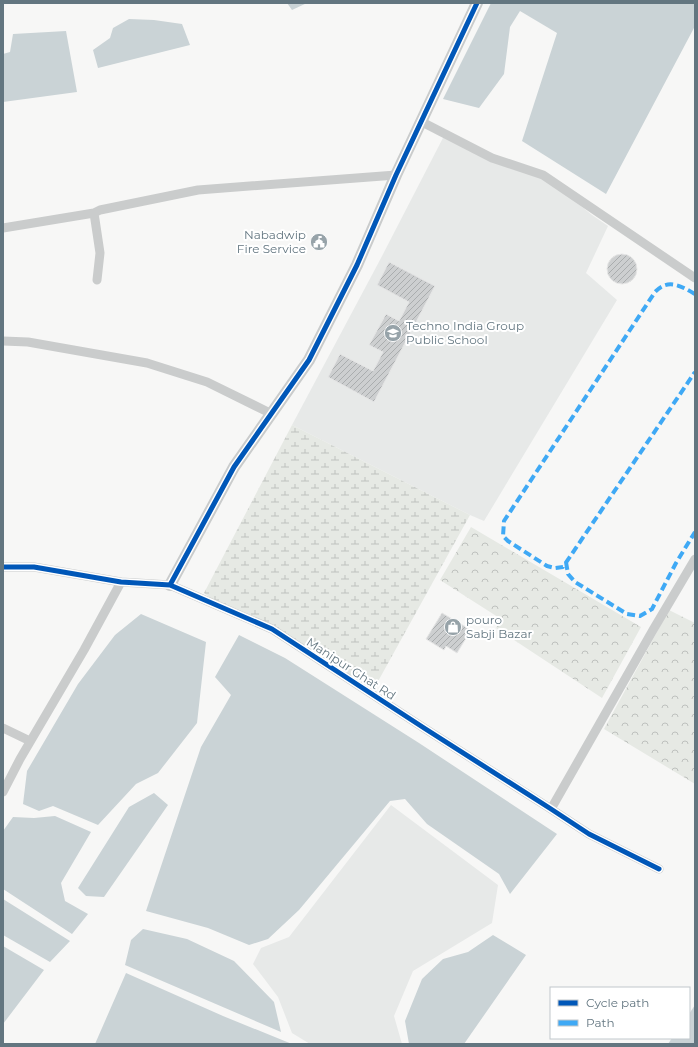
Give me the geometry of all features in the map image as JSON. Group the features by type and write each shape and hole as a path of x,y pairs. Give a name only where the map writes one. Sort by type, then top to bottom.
{"street":[{"path":"170,585 234,467 272,414 312,353 357,265 396,175 477,3"},
{"path":"422,122 492,158 543,175 695,278"},
{"path":"3,228 94,214 100,210 198,190 396,175"},
{"path":"94,214 100,253 97,280"},
{"path":"3,341 28,342 147,363 207,382 272,414"},
{"path":"551,809 695,559"},
{"name":"Manipur Ghat Rd","path":"3,567 34,567 121,582 170,585 272,629 590,834 660,869"},
{"path":"3,792 30,741 84,650 121,582"},
{"path":"3,728 30,741"}],"shaded area":[{"path":"287,3 307,3 292,10"},
{"path":"491,3 695,3 695,26 606,194 522,141 557,33 520,11 510,27 504,74 479,108 443,99"},
{"path":"129,19 154,20 182,24 190,45 98,68 93,50 110,38 113,28"},
{"path":"66,31 77,92 3,102 3,54 10,52 13,34"},
{"path":"445,134 543,175 592,215 608,226 586,273 617,300 484,521 292,425"},
{"path":"141,614 206,642 197,723 158,773 136,784 98,825 53,806 39,811 23,804 27,771 78,684 115,635"},
{"path":"239,635 285,658 419,743 557,834 510,894 499,874 427,824 405,799 390,801 299,910 268,939 249,945 208,928 146,911 201,747 231,695 215,677"},
{"path":"154,793 168,805 104,897 86,896 78,888 129,807"},
{"path":"391,805 498,885 492,923 413,971 394,1016 402,1044 310,1044 292,1033 278,997 253,964 261,948 289,937"},
{"path":"55,816 91,832 61,883 65,901 88,914 72,934 3,889 3,831 13,817 34,818"},
{"path":"3,899 70,941 50,962 3,935"},
{"path":"143,929 187,939 234,961 274,1002 281,1032 125,965 131,940"},
{"path":"493,935 526,955 464,1044 409,1044 405,1021 422,979 443,959 468,952"},
{"path":"3,946 44,970 3,1024"},
{"path":"126,973 223,1016 292,1044 95,1044"},
{"path":"695,1005 695,1044 668,1044 671,1039 690,1039 690,1012"}],"green space":[{"path":"292,425 470,515 371,694 272,629 225,609 204,593"},
{"path":"471,527 641,627 602,698 496,628 501,619 440,580"},
{"path":"669,610 695,623 695,784 604,729"}],"building":[{"path":"622,254 633,258 637,269 633,280 622,284 611,280 607,269 611,258"},
{"name":"Techno India Group Public School","path":"389,262 435,286 374,402 328,377 340,354 373,371 383,352 369,345 386,314 399,321 409,302 377,285"},
{"path":"442,613 471,630 457,653 446,646 444,650 426,639"}],"marked path":[{"path":"695,294 685,288 670,284 665,285 655,292 504,521 503,536 508,541 547,566 555,568 563,567 695,372"},
{"path":"566,562 568,574 575,582 627,614 640,616 652,609 676,563 695,532"}],"cycle path":[{"path":"170,585 234,467 309,360 357,265 396,175 477,3"},
{"path":"3,567 34,567 121,582 170,585 272,629 589,834 659,869"}],"place":[{"name":"Nabadwip Fire Service","path":"319,242"},
{"name":"Techno India Group Public School","path":"393,333"},
{"name":"pouro Sabji Bazar","path":"453,627"}]}
